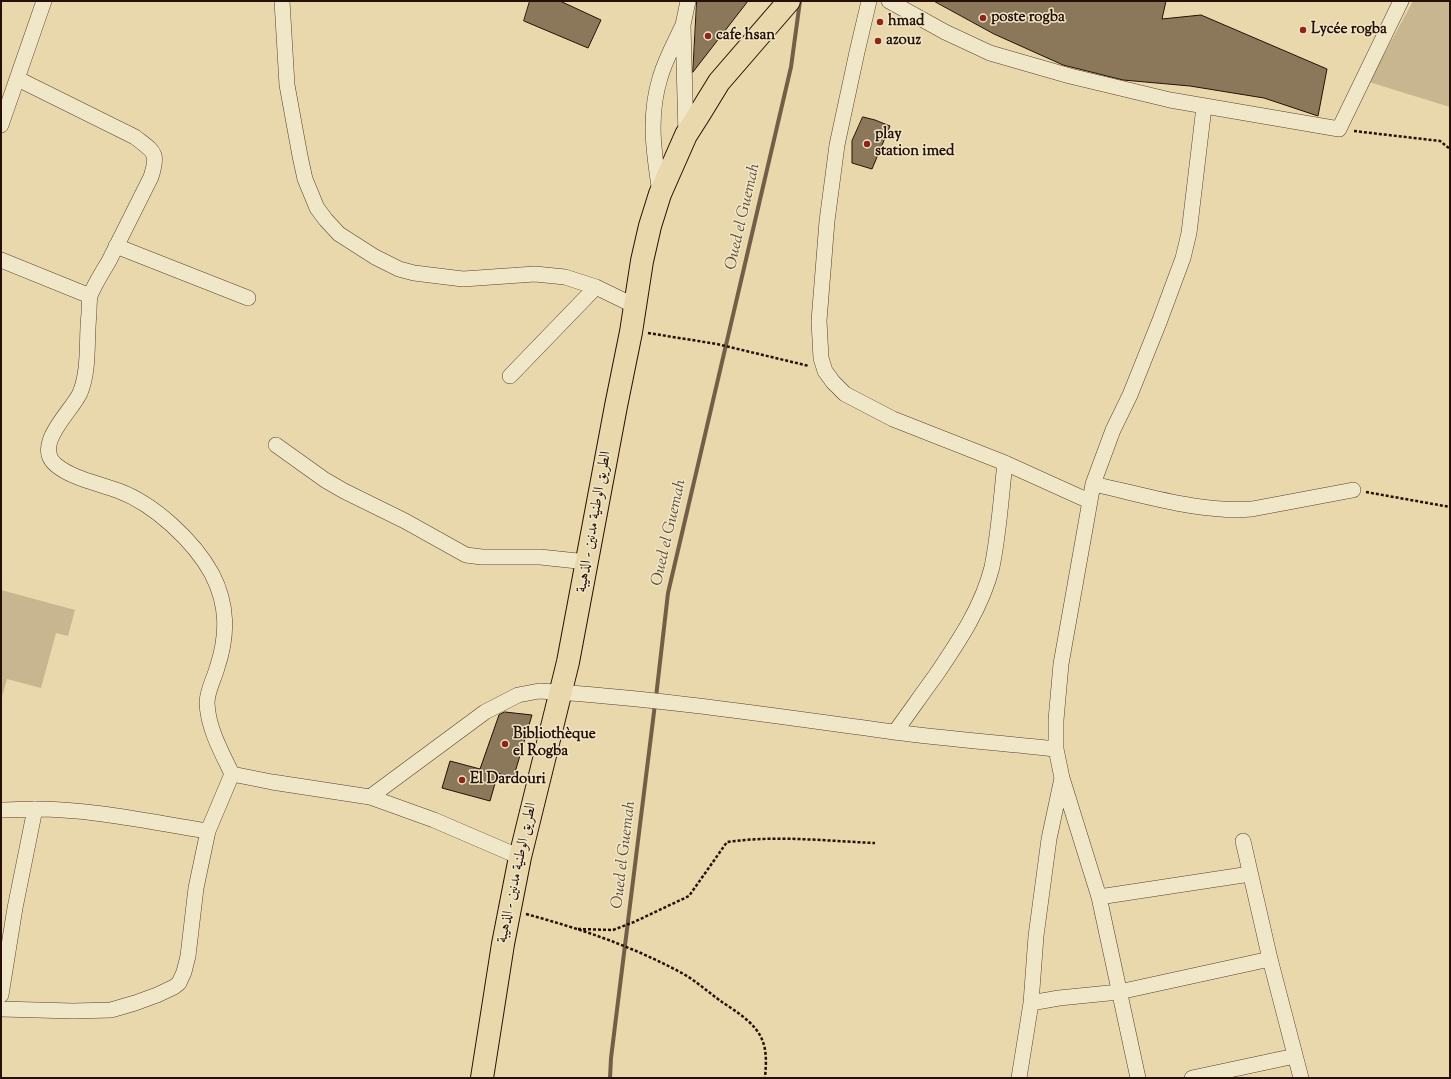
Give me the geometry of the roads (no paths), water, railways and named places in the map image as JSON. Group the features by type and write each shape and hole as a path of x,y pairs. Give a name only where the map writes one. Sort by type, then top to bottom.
{"main road":[{"name":"الطريق الوطنية مدنين - الذهيبة","path":"482,1078 503,944 520,857 561,693 631,332 634,306 646,247 660,194 686,135 720,82 789,1"}],"street":[{"path":"1,125 44,1"},
{"path":"282,1 287,85 305,179 317,208 326,220 340,234 375,258 399,269 414,273 463,279 535,274 565,277 596,287 634,306"},
{"path":"660,194 653,146 652,128 654,103 660,76 683,25 688,1"},
{"path":"869,1 837,145 827,221 820,321 821,358 825,371 845,394 893,419 1005,464 1089,501"},
{"path":"889,1 945,32 990,53 1078,78 1170,100 1339,129 1401,1"},
{"path":"683,25 686,135"},
{"path":"1,1009 73,1011 111,1010 157,995 174,987 181,978 188,956 196,888 208,831 232,774 217,742 208,716 207,700 218,665 224,640 226,622 222,600 212,573 198,553 175,527 162,516 137,499 66,471 55,464 48,451 49,443 54,431 80,394 84,377 90,296 151,177 156,157 151,150 135,137 18,79"},
{"path":"1138,1078 1098,897 1062,778 1056,749 1056,720 1061,664 1093,484 1113,430 1130,395 1160,320 1183,258 1190,233 1204,107"},
{"path":"116,246 248,298"},
{"path":"1,260 90,296"},
{"path":"510,376 596,287"},
{"path":"276,445 325,480 344,491 466,555 482,557 540,557 587,562"},
{"path":"895,732 913,709 958,642 973,616 982,596 995,550 1005,464"},
{"path":"1093,484 1164,500 1209,508 1235,510 1252,509 1353,490"},
{"path":"370,797 485,712 518,695 539,691 734,710 895,732 1056,749"},
{"path":"232,774 272,782 370,797 434,820 520,857"},
{"path":"1019,1078 1031,1003 1036,936 1049,839 1062,778"},
{"path":"1,810 35,809 74,811 125,817 208,831"},
{"path":"1,995 15,908 35,809"},
{"path":"1243,841 1270,959 1294,1056 1301,1078"},
{"path":"1098,897 1250,874"},
{"path":"1031,1003 1059,998 1119,992 1270,959"},
{"path":"1192,1078 1294,1056"}],"waterway":[{"name":"Oued el Guemah","path":"656,697 668,593 791,67 800,1"},
{"name":"Oued el Guemah","path":"610,1078 611,1058 655,704"}],"place":[{"name":"poste rogba","path":"983,18"},
{"name":"hmad","path":"880,22"},
{"name":"Lycée rogba","path":"1303,30"},
{"name":"cafe hsan","path":"708,36"},
{"name":"azouz","path":"878,41"},
{"name":"play station imed","path":"867,144"},
{"name":"Bibliothèque el Rogba","path":"505,744"},
{"name":"El Dardouri","path":"462,780"}]}
